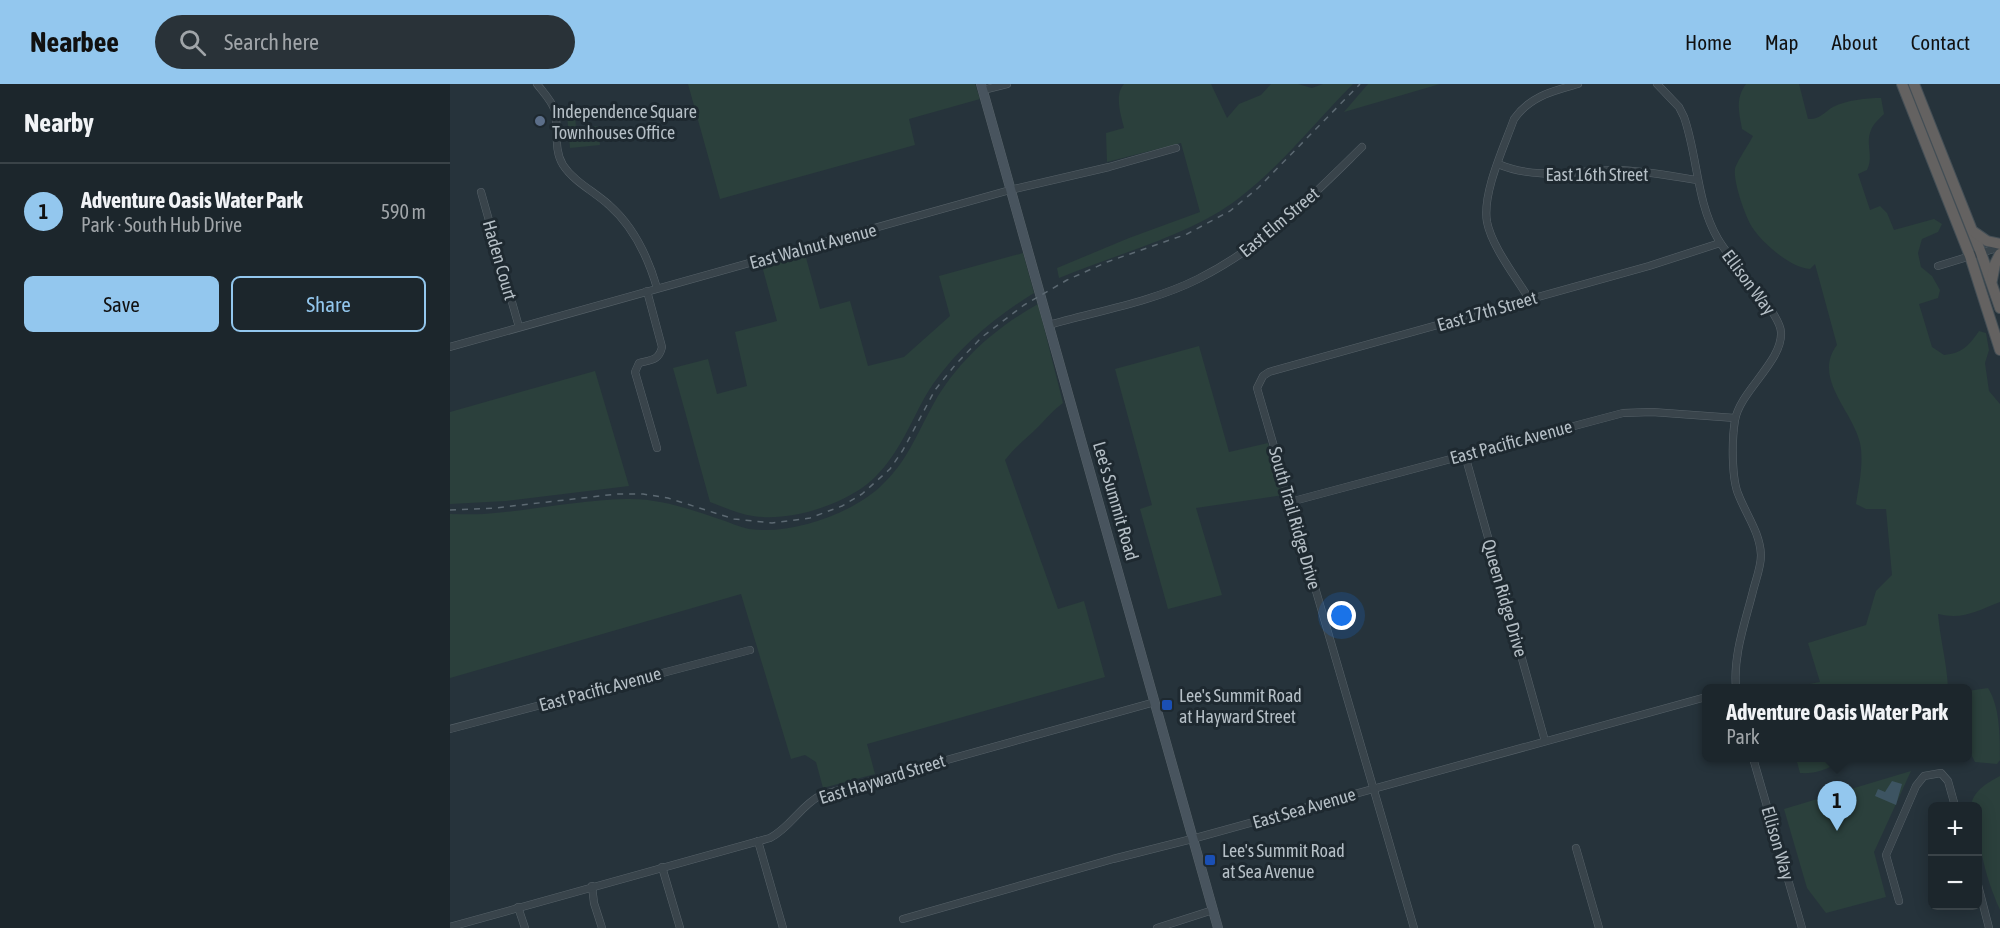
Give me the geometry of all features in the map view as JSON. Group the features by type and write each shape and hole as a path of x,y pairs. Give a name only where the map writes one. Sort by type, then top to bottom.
{"highway":[{"path":"1902,84 1970,256 2000,350"},
{"path":"1914,84 1982,253 2000,308"},
{"path":"1973,231 1987,241 2000,246"},
{"path":"1992,283 1995,264 2000,254"}],"main road":[{"name":"Lee's Summit Road","path":"982,87 1218,928"}],"street":[{"path":"537,84 555,112 558,151 563,165 572,176 610,205 628,226 644,253 657,288"},
{"path":"982,87 1007,84"},
{"path":"1529,299 1493,240 1487,224 1486,199 1514,119 1526,105 1546,93 1578,84"},
{"name":"Ellison Way","path":"1657,84 1679,107 1684,117 1689,130 1697,180 1706,213 1720,243 1777,317 1781,330 1778,348 1740,406 1735,418 1735,483 1738,495 1756,532 1761,555 1737,651 1736,684"},
{"name":"East Elm Street","path":"1049,325 1165,292 1197,280 1232,261 1293,215 1362,147"},
{"name":"East Walnut Avenue","path":"450,347 1010,190 1176,148"},
{"name":"East 16th Street","path":"1498,164 1512,170 1538,174 1619,170 1697,180"},
{"name":"Haden Court","path":"481,192 519,327"},
{"name":"East 17th Street","path":"1258,384 1269,372 1649,266 1720,243"},
{"path":"1938,266 2000,246"},
{"path":"647,291 662,347 656,359 639,363 635,372 657,448"},
{"name":"South Trail Ridge Drive","path":"1258,384 1257,388 1414,928"},
{"name":"East Pacific Avenue","path":"1290,502 1623,413 1652,412 1735,418"},
{"name":"Queen Ridge Drive","path":"1465,454 1545,741"},
{"name":"East Pacific Avenue","path":"450,729 750,650"},
{"name":"East Sea Avenue","path":"903,919 1113,859 1702,699"},
{"name":"East Hayward Street","path":"450,927 758,841 780,833 803,807 821,795 1155,702"},
{"name":"Ellison Way","path":"1755,762 1802,928"},
{"path":"1899,901 1886,855 1916,786 1924,776 1941,773 1948,780 1954,802"},
{"path":"758,841 783,928"},
{"path":"1576,848 1599,928"},
{"path":"662,867 680,928"},
{"path":"592,886 594,903 602,928"},
{"path":"1982,903 1989,928"},
{"path":"518,907 525,928"},
{"path":"1157,928 1213,910"}],"green space":[{"path":"688,84 975,84 980,99 909,119 915,145 720,199"},
{"path":"1124,84 1211,84 1227,118 1239,104 1261,95 1271,84 1298,84 1312,88 1323,84 1353,84 1269,172 1220,211 1153,243 1059,278 1057,268 1200,212 1181,143 1107,162 1106,133 1124,128 1119,94"},
{"path":"1368,84 1440,84 1344,112"},
{"path":"1746,84 1799,84 1808,119 1819,117 1833,107 1844,103 1881,98 1884,114 1873,126 1869,135 1869,165 1867,170 1858,174 1870,210 1880,206 1887,213 1894,230 1934,219 1942,224 1938,232 1922,239 1918,253 1921,267 1932,276 1940,290 1938,298 1919,304 1932,347 1944,355 1956,353 1964,348 1979,331 1986,333 1989,350 1985,363 1989,391 2000,404 2000,602 1963,615 1938,614 1948,684 1810,684 1820,682 1808,643 1866,625 1876,591 1892,575 1886,509 1866,509 1856,504 1861,466 1860,443 1831,382 1829,370 1831,357 1837,345 1815,264 1810,269 1802,268 1770,247 1752,227 1740,198 1735,169 1753,136 1742,129 1739,100"},
{"path":"575,114 576,128 598,126 600,145 570,148 567,115"},
{"path":"1023,253 1034,293 992,322 943,370 928,391 894,453 872,480 847,497 800,514 768,517 747,515 710,502 673,368 708,359 717,394 747,386 735,332 777,321 762,266 805,254 820,309 850,301 868,366 904,357 950,316 939,276"},
{"path":"1038,304 1063,403 1005,460 1058,609 1084,601 1105,677 867,744 875,774 823,788 816,762 805,755 791,759 741,594 450,678 450,514 489,514 593,501 638,499 674,505 749,529 783,529 819,521 852,506 880,487 905,457 934,403 954,373 993,335"},
{"path":"1199,346 1229,452 1268,443 1284,495 1196,508 1222,595 1168,609 1140,509 1152,505 1115,369"},
{"path":"595,371 629,486 506,501 450,504 450,412"},
{"path":"1988,688 1995,704 2000,741 2000,760 1997,764 1975,762 1972,756 1972,690"},
{"path":"1797,762 1838,762 1817,772 1800,773"},
{"path":"1911,771 1874,852 1886,897 1826,913 1807,888 1784,809"},
{"path":"2000,776 2000,910 1983,860 1982,802 1972,802 1986,785"}],"water":[{"path":"1892,781 1902,784 1896,805 1875,796 1878,789 1885,792"}],"railway":[{"path":"450,510 495,508 617,494 643,494 668,498 734,519 772,523 810,518 842,506 862,494 890,469 903,450 935,390 982,337 1024,305 1067,280 1107,262 1187,234 1230,211 1258,188 1360,84"}],"place":[{"name":"Independence Square Townhouses Office","path":"540,121"},
{"name":"Lee's Summit Road at Hayward Street","path":"1167,705"},
{"name":"Adventure Oasis Water Park","path":"1837,831"},
{"name":"Lee's Summit Road at Sea Avenue","path":"1210,860"}]}
